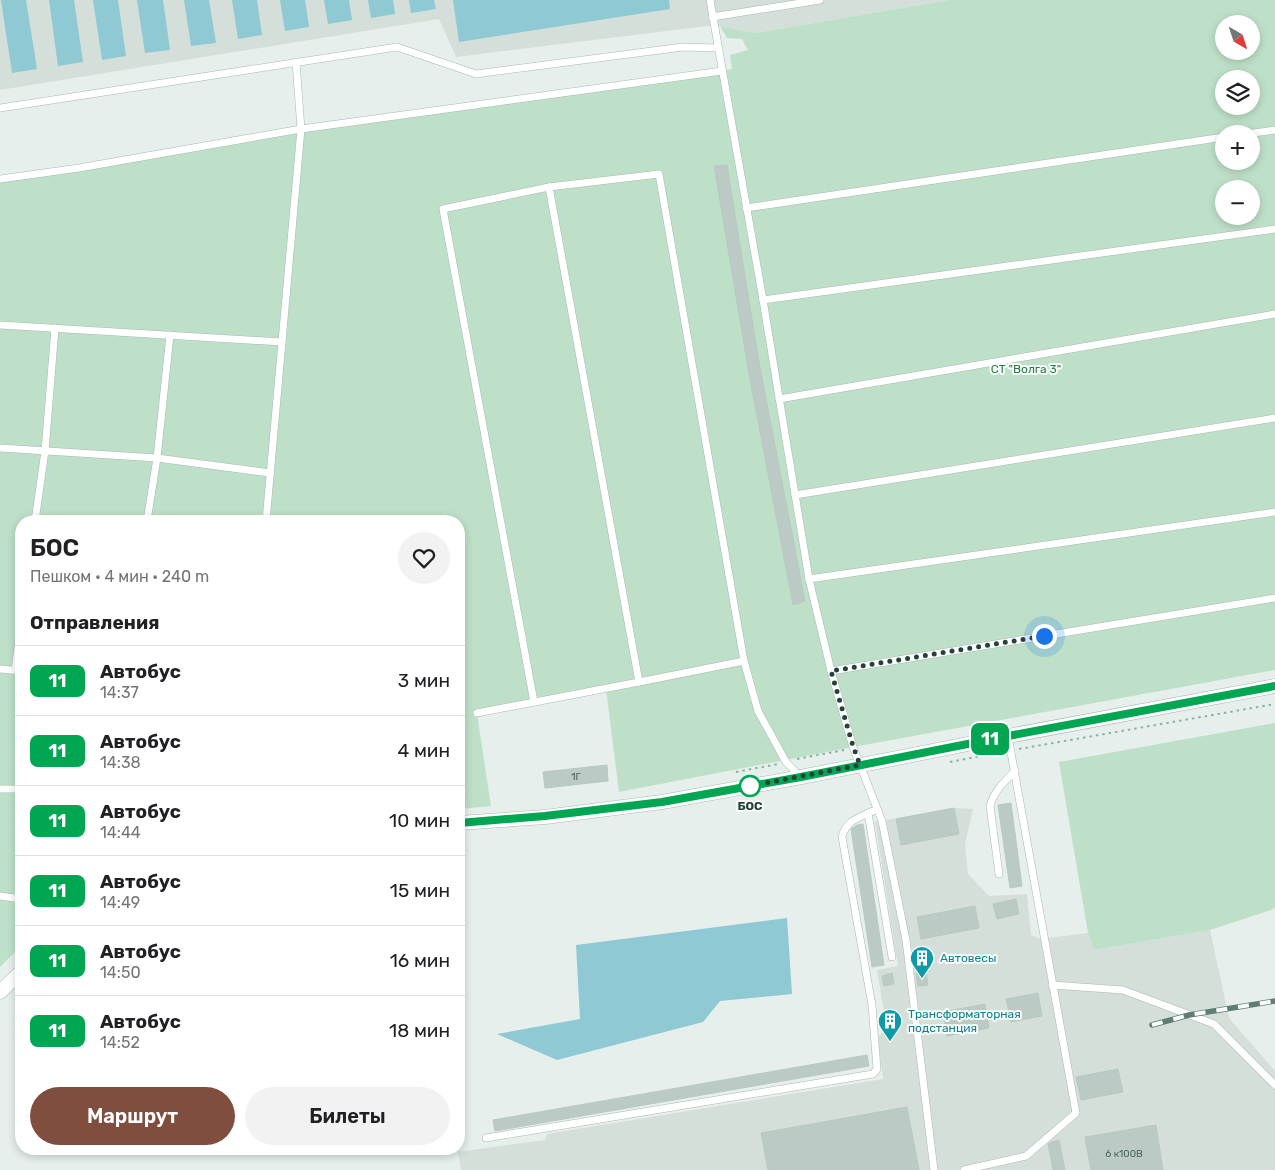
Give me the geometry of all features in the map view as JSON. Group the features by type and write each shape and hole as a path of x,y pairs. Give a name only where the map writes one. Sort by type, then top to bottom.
{"street":[{"path":"465,823 545,816 662,802 1275,686"},
{"path":"0,992 15,978"}],"lane":[{"path":"710,0 763,300 808,580 831,671 853,746 882,822 906,940 934,1170"},
{"path":"712,17 820,0"},
{"path":"0,108 397,47 476,74 683,47 718,48"},
{"path":"266,515 301,129 296,62"},
{"path":"0,179 79,168 301,129 722,71"},
{"path":"1260,132 1275,130"},
{"path":"746,208 1215,138"},
{"path":"534,702 443,209 549,187 659,174 744,661 758,711 786,762 801,777"},
{"path":"549,187 639,682"},
{"path":"763,300 1275,229"},
{"path":"779,399 1275,314"},
{"path":"0,325 282,342"},
{"path":"36,515 45,451 55,328"},
{"path":"148,515 157,458 170,336"},
{"path":"795,495 1275,418"},
{"path":"0,448 157,458 270,473"},
{"path":"808,580 1275,512"},
{"path":"831,671 1275,598"},
{"path":"477,714 744,661"},
{"path":"0,669 15,670"},
{"path":"964,1170 1026,1156 1076,1113 1008,736"},
{"path":"999,874 990,806 992,798 1000,786 1015,771"},
{"path":"0,789 15,789"},
{"path":"486,1138 873,1074 877,1069 872,1005 842,837 844,828 850,823 877,809"},
{"path":"868,813 892,957"},
{"path":"0,896 15,898"},
{"path":"1052,985 1123,990 1214,1024 1275,1085"}],"shaded area":[{"path":"0,0 950,0 755,33 720,26 707,26 456,57 439,19 0,90"},
{"path":"954,808 973,809 965,844 968,874 989,896 1027,894 1031,935 1041,939 1088,933 1094,950 1210,930 1229,1018 1275,1071 1275,1170 461,1170 458,1155 465,1155 465,1151 545,1140 547,1134 883,1079 878,1040 886,1023 877,970 898,966 875,822"}],"green space":[{"name":"СТ \"Волга 3\"","path":"950,0 1275,0 1275,670 619,792 606,689 477,714 491,806 465,808 465,515 15,515 15,952 0,967 0,179 301,129 722,71 732,69 730,55 748,50 742,39 727,38 720,26 755,33"},
{"path":"1275,723 1275,907 1210,930 1094,950 1088,933 1059,762"}],"water":[{"path":"1,0 26,0 37,69 12,73"},
{"path":"49,0 74,0 83,62 58,66"},
{"path":"93,0 118,0 126,56 102,60"},
{"path":"137,0 163,0 170,50 145,53"},
{"path":"184,0 209,0 216,43 191,46"},
{"path":"232,0 257,0 262,35 238,39"},
{"path":"280,0 305,0 309,27 285,31"},
{"path":"324,0 349,0 352,20 328,24"},
{"path":"368,0 393,0 395,14 371,18"},
{"path":"409,0 434,0 436,9 411,13"},
{"path":"453,0 669,0 670,9 459,42"},
{"path":"787,918 792,994 720,1001 703,1022 557,1060 497,1034 580,1019 576,945"}],"building":[{"path":"727,165 759,362 805,601 793,605 749,374 714,166"},
{"path":"607,765 608,781 545,788 543,772"},
{"path":"1011,803 1022,886 1010,888 998,805"},
{"path":"954,808 959,834 901,845 896,819"},
{"path":"863,824 884,965 872,967 851,829"},
{"path":"1016,899 1019,914 997,919 993,904"},
{"path":"975,906 979,928 921,939 917,917"},
{"name":"Автовесы","path":"926,972 928,985 918,986 916,973"},
{"path":"892,973 894,984 884,986 882,976"},
{"path":"1038,993 1042,1016 1011,1022 1006,999"},
{"path":"985,1004 989,1028 947,1036 943,1012"},
{"path":"867,1055 869,1066 495,1131 493,1120"},
{"path":"1118,1069 1123,1092 1081,1100 1076,1077"},
{"path":"907,1107 919,1170 768,1170 761,1133"},
{"path":"1156,1125 1163,1170 1091,1170 1085,1137"},
{"path":"1059,1140 1065,1170 1053,1170 1048,1144"}],"railway":[{"path":"1152,1025 1189,1015 1275,1001"}],"bus line":[{"name":"11","path":"465,823 545,816 662,802 1275,686"}],"place":[{"name":"БОС","path":"750,786"},
{"name":"Автовесы","path":"922,979"},
{"name":"Трансформаторная подстанция","path":"890,1042"}],"route":[{"path":"750,786 860,765 831,671 1044,636"}]}
